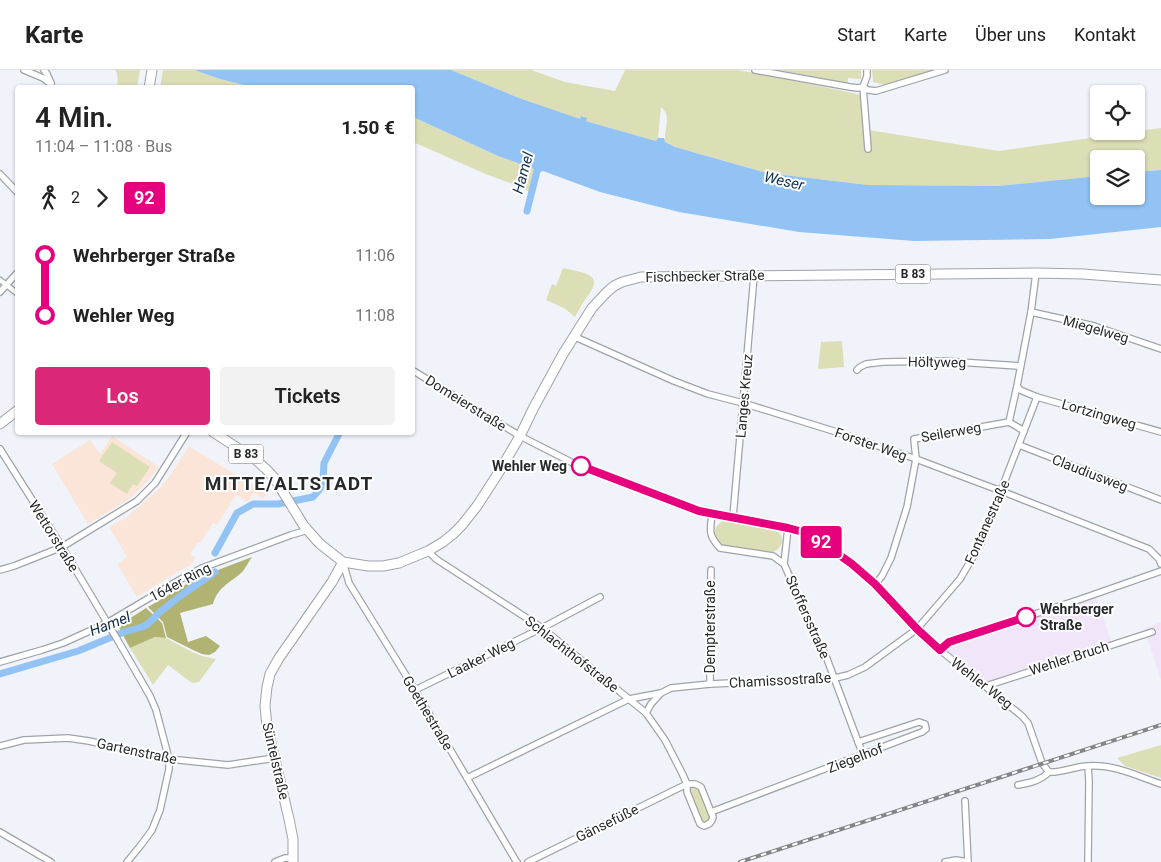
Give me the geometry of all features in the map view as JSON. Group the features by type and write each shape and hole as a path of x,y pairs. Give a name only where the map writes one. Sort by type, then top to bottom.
{"main road":[{"path":"150,85 152,70"},
{"name":"Fischbecker Straße","path":"428,551 454,534 477,506 520,436 573,336 600,299 622,282 641,277 1036,273"},
{"name":"B 83","path":"1036,273 1083,274 1161,280"},
{"path":"0,424 15,412"},
{"name":"B 83","path":"218,435 256,460 275,479 308,530 320,544 343,562 383,566 399,563 428,551"},
{"name":"Süntelstraße","path":"293,860 293,839 267,726 265,706 267,687 270,674 279,658 332,582 343,562"}],"street":[{"path":"24,70 43,78 51,85"},
{"path":"44,70 52,85"},
{"path":"755,70 850,87 863,87 876,91 946,70"},
{"path":"866,70 867,76 863,87 868,149"},
{"path":"0,174 15,190"},
{"path":"1024,431 1008,422 1031,312 1036,273"},
{"path":"0,292 15,275"},
{"name":"Langes Kreuz","path":"733,517 754,276"},
{"path":"0,280 15,292"},
{"name":"Miegelweg","path":"1031,312 1094,326 1161,349"},
{"name":"Forster Weg","path":"573,336 708,394 843,434 1001,491 1149,549 1159,559 1161,564"},
{"name":"Höltyweg","path":"857,370 866,364 883,362 943,361 1020,366"},
{"name":"Domeierstraße","path":"415,372 520,436"},
{"path":"1017,386 1020,390 1037,397"},
{"name":"Fontanestraße","path":"917,629 960,579 980,545 1037,397"},
{"name":"Lortzingweg","path":"1037,397 1161,432"},
{"name":"Seilerweg","path":"916,459 914,439 1008,422"},
{"path":"0,570 62,547 136,501 155,483 185,435"},
{"name":"Wehler Weg","path":"520,436 580,466 686,506 712,514 788,528 803,532 817,539 852,564 875,584 917,629 940,650 1022,716 1028,723 1042,763 1049,772"},
{"name":"Claudiusweg","path":"1019,445 1161,500"},
{"name":"Wettorstraße","path":"0,450 62,547 150,696 156,710 169,760"},
{"path":"875,584 882,576 891,558 907,508 916,459"},
{"path":"712,514 710,533 714,542 720,548 773,556 784,564 788,528"},
{"name":"164er Ring","path":"0,662 63,643 107,623 202,568 308,530"},
{"name":"Schlachthofstraße","path":"428,551 436,559 542,628 646,713 665,740 687,784"},
{"name":"Goethestraße","path":"343,562 349,583 517,862"},
{"name":"Stoffersstraße","path":"784,564 794,584 806,617 821,644 863,755"},
{"name":"Dempterstraße","path":"710,684 711,570"},
{"path":"940,650 949,642 1161,571"},
{"name":"Laaker Weg","path":"414,690 542,628 600,597"},
{"name":"Chamissostraße","path":"467,778 629,699 660,693 671,688 710,684 835,678 865,667 917,629"},
{"name":"Wehler Bruch","path":"986,686 1152,632"},
{"path":"646,713 660,693"},
{"name":"Ziegelhof","path":"687,784 687,792 700,824 708,825 713,817 711,812 922,732 926,729 925,724 919,722 858,742"},
{"name":"Gartenstraße","path":"0,746 24,740 68,738 89,741 169,760 228,765 274,758"},
{"path":"127,862 152,830 160,810 169,769 169,760"},
{"path":"1088,766 1088,862"},
{"path":"1018,785 1037,781 1049,772 1056,773 1076,767 1088,766 1104,766 1161,784"},
{"path":"687,784 701,787 711,812"},
{"name":"Gänsefüße","path":"528,862 687,784"},
{"path":"945,862 956,860 968,862 965,801"},
{"path":"0,832 51,862"},
{"path":"275,862 285,858 293,860"}],"shaded area":[{"path":"112,436 159,467 129,499 88,524 52,464 90,440 100,454"},
{"path":"189,446 267,494 263,499 254,493 248,502 236,495 217,525 213,523 190,554 196,558 191,565 137,597 117,564 127,557 109,527 127,517 160,488"},
{"path":"1095,593 1112,644 986,686 940,650 949,642"},
{"path":"1161,622 1161,680 1144,628"}],"green space":[{"path":"115,70 140,70 137,85 118,85"},
{"path":"163,70 194,70 244,85 160,85"},
{"path":"451,70 531,70 565,82 615,91 625,70 737,70 862,95 868,130 999,151 1090,138 1090,140 1145,140 1145,130 1161,128 1161,170 1145,171 1145,150 1090,150 1090,177 998,186 868,185 767,173 675,147 665,142 667,119 665,111 661,107 658,138 656,141 585,121 586,118 582,116 581,120 519,98"},
{"path":"778,70 861,70 861,79 848,78 848,83"},
{"path":"872,70 934,70 885,85 873,82"},
{"path":"415,118 498,156 535,170 530,192 415,143"},
{"path":"563,268 587,274 594,280 593,288 575,317 564,308 546,300 552,284 556,286"},
{"path":"842,341 844,367 818,369 821,342"},
{"path":"112,442 150,467 137,486 133,484 127,494 110,483 117,473 99,461"},
{"path":"727,520 773,528 782,538 781,546 769,553 722,545 716,538 715,530 719,524"},
{"path":"252,557 243,571 218,593 213,604 180,613 188,642 206,636 220,646 215,652 209,655 202,654 167,637 163,622 148,607 197,578"},
{"path":"146,608 162,623 166,638 155,637 130,648 118,626"},
{"path":"155,637 166,638 192,652 216,659 199,682 192,683 168,665 153,685 130,648"},
{"path":"1161,745 1161,778 1125,766 1117,758"},
{"path":"692,787 700,790 711,819 706,823 701,821 689,792"}],"water":[{"name":"Weser","path":"194,70 451,70 519,98 580,119 581,116 587,118 586,121 589,122 656,141 658,138 664,138 665,142 675,147 767,173 868,185 998,186 1090,177 1090,205 1145,205 1145,171 1161,170 1161,227 1050,239 914,241 799,232 679,212 600,192 543,171 538,172 415,118 415,85 244,85"}],"waterway":[{"name":"Hamel","path":"527,211 539,163"},
{"name":"Hamel","path":"215,553 237,513 253,504 278,504 313,497 320,489 323,480 324,463 338,435"},
{"name":"Hamel","path":"0,674 78,651 124,632 142,627 183,594 215,572"}],"railway":[{"path":"740,862 1161,725"}],"bus line":[{"name":"92","path":"581,466 699,511 788,528 803,532 817,539 852,564 875,584 917,629 940,650 949,642 1026,617"}],"place":[{"name":"Wehler Weg","path":"581,466"},
{"name":"Wehrberger Straße","path":"1026,617"}],"district":[{"name":"MITTE/ALTSTADT","path":"289,483"}]}
